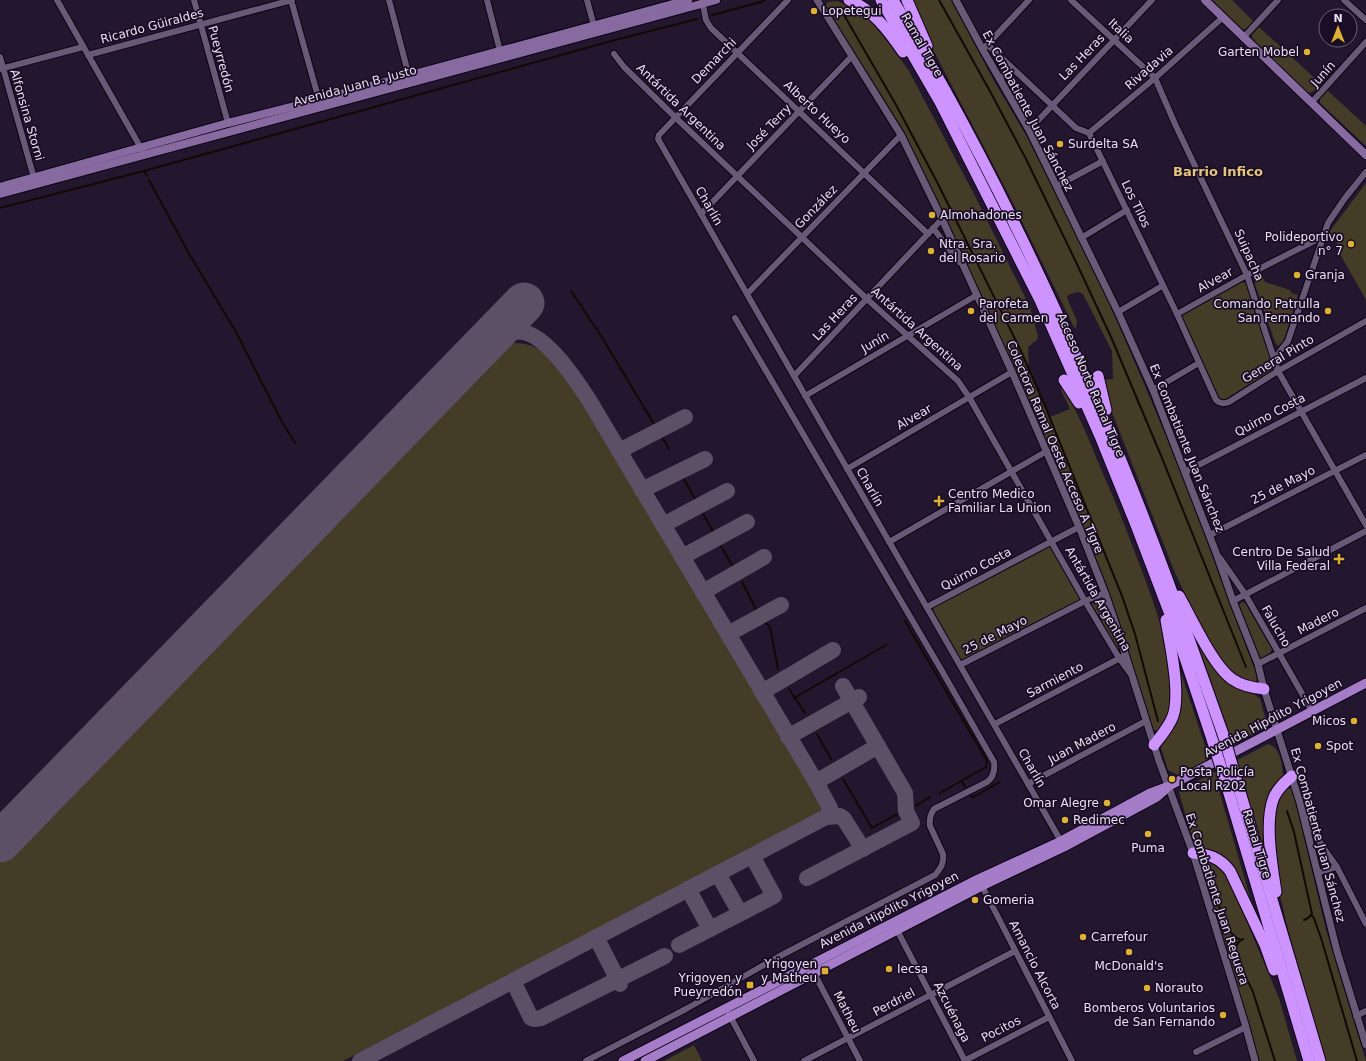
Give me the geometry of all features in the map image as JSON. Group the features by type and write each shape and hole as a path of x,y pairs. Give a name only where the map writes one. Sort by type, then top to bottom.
{"highway":[{"path":"849,0 864,8 880,22 893,37 940,102"},
{"name":"Ramal Tigre","path":"881,0 940,102"},
{"name":"Ramal Tigre","path":"893,0 946,91"},
{"path":"906,0 946,91"},
{"name":"Acceso Norte Ramal Tigre","path":"946,91 1012,219 1050,298 1114,444 1161,560"},
{"name":"Acceso Norte Ramal Tigre","path":"940,102 1040,300 1100,436 1155,575"},
{"path":"1006,233 1043,318"},
{"path":"1050,298 1072,331"},
{"path":"1098,376 1114,444"},
{"path":"1064,380 1100,436"},
{"path":"1161,560 1198,631 1222,669 1228,676 1242,685 1256,689 1264,689"},
{"name":"Ramal Tigre","path":"1161,560 1224,737 1230,778 1308,1058"},
{"path":"1154,745 1169,725 1173,715 1176,698 1166,615 1155,575"},
{"name":"Ramal Tigre","path":"1155,575 1173,622 1213,742 1230,778 1288,954"},
{"path":"1292,776 1282,785 1274,798 1270,836 1272,870 1288,954 1320,1061"},
{"path":"1193,853 1216,858 1226,866 1235,880 1265,945 1291,1019 1308,1058"}],"main road":[{"name":"Avenida Juan B. Justo","path":"0,187 142,152 228,124 319,100 410,79 500,51 594,26 687,2 716,0"},
{"path":"1205,0 1366,155"},
{"name":"Avenida Juan B. Justo","path":"0,194 142,152 687,2"},
{"name":"Avenida Hipólito Yrigoyen","path":"623,1061 836,951 1062,844 1150,793 1169,786 1366,683"},
{"name":"Avenida Hipólito Yrigoyen","path":"645,1061 897,930 980,882"},
{"path":"836,951 841,959"}],"street":[{"path":"57,0 142,152"},
{"name":"Pueyrredón","path":"194,0 228,124"},
{"path":"292,0 319,100"},
{"name":"Ricardo Güiraldes","path":"88,55 292,0"},
{"path":"389,0 410,79"},
{"path":"487,0 500,51"},
{"path":"587,0 594,26"},
{"name":"Demarchi","path":"658,139 659,135 788,0"},
{"name":"Colectora Ramal Oeste Acceso A Tigre","path":"817,0 901,135 942,219 962,266 1012,372 1079,527 1105,593 1122,656 1133,678 1154,745"},
{"name":"Ex Combatiente Juan Sánchez","path":"956,0 985,47 1000,79 1029,130 1118,312 1153,390 1218,555 1233,601 1258,664 1264,689 1292,776 1337,951 1366,1045"},
{"path":"1029,0 985,47 1012,68 1076,128 1089,133"},
{"name":"Italia","path":"1071,0 1155,78"},
{"name":"Las Heras","path":"1029,130 1051,105 1152,0"},
{"path":"1243,38 1278,0"},
{"path":"1344,0 1366,20"},
{"name":"Alberto Hueyo","path":"702,2 708,23 737,53 928,234"},
{"name":"Rivadavia","path":"1089,133 1155,78 1222,18"},
{"name":"Junín","path":"1312,102 1366,42"},
{"path":"1,68 83,47"},
{"name":"Antártida Argentina","path":"614,54 624,67 737,176 958,381 1012,472 1085,601 1122,656"},
{"name":"José Terry","path":"701,214 852,56"},
{"name":"Alfonsina Storni","path":"0,57 1,68 34,178"},
{"path":"1000,79 1012,68"},
{"name":"Suipacha","path":"1155,78 1175,124 1247,275 1278,371 1366,525"},
{"name":"Los Tilos","path":"1089,133 1162,286 1177,314 1216,400 1223,404"},
{"name":"González","path":"747,294 901,135"},
{"name":"Charlín","path":"658,139 1062,844"},
{"path":"1057,186 1103,161"},
{"path":"1274,359 1288,341 1322,237 1332,217 1366,172"},
{"path":"1082,238 1127,210"},
{"name":"Las Heras","path":"794,376 942,219"},
{"path":"933,228 962,266"},
{"name":"Alvear","path":"1177,314 1247,275 1322,237"},
{"path":"1118,312 1162,286"},
{"name":"Junín","path":"805,396 976,295"},
{"path":"586,1061 686,1009 778,957 935,875 941,867 943,854 929,822 934,809 987,782 994,772 994,762 942,670 748,339 734,318"},
{"name":"General Pinto","path":"1223,404 1229,402 1278,371 1366,321"},
{"path":"1153,390 1199,363"},
{"name":"Alvear","path":"847,469 1012,372"},
{"name":"Quirno Costa","path":"1185,472 1366,378"},
{"path":"889,542 1047,452"},
{"name":"25 de Mayo","path":"1210,535 1366,455"},
{"name":"Quirno Costa","path":"927,607 1079,527"},
{"path":"1233,601 1366,531"},
{"name":"Falucho","path":"1218,555 1244,594 1312,711"},
{"name":"25 de Mayo","path":"960,665 1085,601 1105,593"},
{"name":"Madero","path":"1258,664 1366,608"},
{"name":"Sarmiento","path":"994,724 1122,656"},
{"name":"Juan Madero","path":"1028,784 1146,722"},
{"name":"Ex Combatiente Juan Reguera","path":"1154,745 1193,853 1246,1026 1255,1061"},
{"path":"1300,803 1322,846 1337,867 1366,924"},
{"path":"1317,873 1337,867"},
{"name":"Amancio Alcorta","path":"980,882 1072,1061"},
{"name":"Azcuénaga","path":"897,930 965,1061"},
{"name":"Perdriel","path":"804,1061 1015,951"},
{"name":"Matheu","path":"814,973 860,1061"},
{"path":"726,1008 754,1061"},
{"path":"1356,1016 1366,1011"},
{"name":"Pocitos","path":"965,1061 1049,1017"},
{"path":"1196,1052 1246,1026"}],"shaded area":[{"path":"911,0 951,0 994,81 1027,137 1067,216 1109,303 1191,496 1257,675 1256,683 1233,677 1208,642 1175,573 1104,392 1101,380 1113,379 1112,351 1083,294 1078,292 1068,295 1067,298 1077,321 1076,328 1074,327 1009,195 928,40"},
{"path":"1212,0 1232,0 1254,22 1247,29 1240,29"},
{"path":"837,1 854,8 870,20 909,71 975,196 1030,307 1038,336 1037,340 1028,347 1029,370 1050,417 1070,409 1061,390 1062,385 1074,407 1131,541 1152,597 1167,650 1170,668 1171,708 1169,716 1160,731 1154,730 1151,727 1114,607 1015,370 930,191 825,6 828,2"},
{"path":"1259,27 1321,84 1316,90 1310,93 1305,92 1252,41 1252,35"},
{"path":"1327,90 1366,126 1366,146 1320,103 1320,99"},
{"name":"Polideportivo n° 7","path":"1366,183 1366,300 1336,247 1338,240 1327,235"},
{"path":"1261,274 1265,282 1290,290 1291,293 1298,295 1283,343 1278,346 1275,342 1255,285 1255,278"},
{"path":"1243,282 1247,285 1274,368 1226,399 1222,400 1217,396 1181,315 1238,283"},
{"path":"514,343 534,347 549,356 562,370 574,387 821,805 819,814 343,1061 0,1061 0,863 500,347"},
{"path":"1051,545 1081,600 963,659 960,659 933,612 934,607"},
{"path":"1102,599 1105,602 1120,648 1119,649 1092,605 1093,601"},
{"path":"1242,602 1245,603 1272,649 1270,653 1261,658 1258,656 1238,606"},
{"path":"1195,636 1209,655 1260,699 1267,724 1259,731 1233,747"},
{"path":"1177,661 1210,761 1178,775 1168,770 1161,748 1162,740 1169,730"},
{"path":"1268,744 1276,749 1280,757 1283,777 1266,855 1261,844 1240,770 1216,780 1261,935 1233,874 1197,849 1194,845 1179,792 1182,789"},
{"path":"1285,787 1290,788 1293,791 1326,930 1366,1061 1326,1061 1288,930 1279,891 1272,812"},
{"path":"1207,859 1222,868 1232,887 1279,998 1297,1061 1257,1061 1202,867 1203,861"},
{"path":"694,1045 702,1061 664,1061"}],"waterway":[{"path":"712,15 765,0"},
{"path":"939,0 1026,159 1111,337 1162,458 1246,667"},
{"path":"844,15 895,103 937,182 1020,349 1045,406 1122,596 1135,634 1158,721"},
{"path":"0,208 144,171 615,40 697,19"},
{"path":"144,171 147,176"},
{"path":"149,180 187,250 236,332 281,420 295,443"},
{"path":"571,291 603,339 654,424"},
{"path":"661,435 669,449"},
{"path":"682,476 697,502"},
{"path":"701,510 715,535"},
{"path":"719,543 732,565"},
{"path":"742,582 758,613"},
{"path":"763,621 770,627 778,669"},
{"path":"905,621 987,761 986,767 940,793"},
{"path":"794,698 886,645"},
{"path":"789,689 805,713"},
{"path":"817,734 831,759"},
{"path":"843,779 872,828 897,814"},
{"path":"962,782 965,787"},
{"path":"971,796 973,797 1000,782"},
{"path":"916,806 930,797"},
{"path":"1287,811 1294,832 1312,914 1304,920"},
{"path":"1215,894 1221,913 1231,933 1241,940"},
{"path":"1311,915 1314,918 1322,941 1357,1061"},
{"path":"1243,939 1238,943 1236,956 1253,992 1275,1061"}],"taxiway":[{"path":"490,338 502,333 515,331 523,332 532,336 551,350 577,382 816,782 830,808 830,811 826,817"},
{"path":"619,451 685,417"},
{"path":"642,490 705,459"},
{"path":"663,525 727,491"},
{"path":"682,557 747,522"},
{"path":"703,592 764,557"},
{"path":"728,634 781,605"},
{"path":"762,692 833,650"},
{"path":"807,878 912,823 906,811 905,793 843,686"},
{"path":"788,737 859,697"},
{"path":"816,782 878,746"},
{"path":"360,1061 826,817 840,816 844,819 863,849"},
{"path":"679,945 774,896 752,856"},
{"path":"718,874 740,913"},
{"path":"688,889 710,929"},
{"path":"596,937 620,984"},
{"path":"513,981 531,1018 541,1018 665,956"}],"runway":[{"path":"0,842 524,303"}],"place":[{"name":"Lopetegui","path":"814,11"},
{"name":"Garten Mobel","path":"1307,52"},
{"name":"Surdelta SA","path":"1060,144"},
{"name":"Almohadones","path":"932,215"},
{"name":"Polideportivo n° 7","path":"1351,244"},
{"name":"Ntra. Sra. del Rosario","path":"931,251"},
{"name":"Granja","path":"1297,275"},
{"name":"Parofeta del Carmen","path":"971,311"},
{"name":"Comando Patrulla San Fernando","path":"1328,311"},
{"name":"Centro Medico Familiar La Union","path":"939,501"},
{"name":"Centro De Salud Villa Federal","path":"1339,559"},
{"name":"Micos","path":"1354,721"},
{"name":"Spot","path":"1318,746"},
{"name":"Posta Policía Local R202","path":"1172,779"},
{"name":"Omar Alegre","path":"1107,803"},
{"name":"Redimec","path":"1065,820"},
{"name":"Puma","path":"1148,834"},
{"name":"Gomeria","path":"975,900"},
{"name":"Carrefour","path":"1083,937"},
{"name":"McDonald's","path":"1129,952"},
{"name":"Iecsa","path":"889,969"},
{"name":"Yrigoyen y Matheu","path":"825,971"},
{"name":"Yrigoyen y Pueyrredón","path":"750,985"},
{"name":"Norauto","path":"1147,988"},
{"name":"Bomberos Voluntarios de San Fernando","path":"1223,1015"}],"district":[{"name":"Barrio Infico","path":"1218,171"}]}
